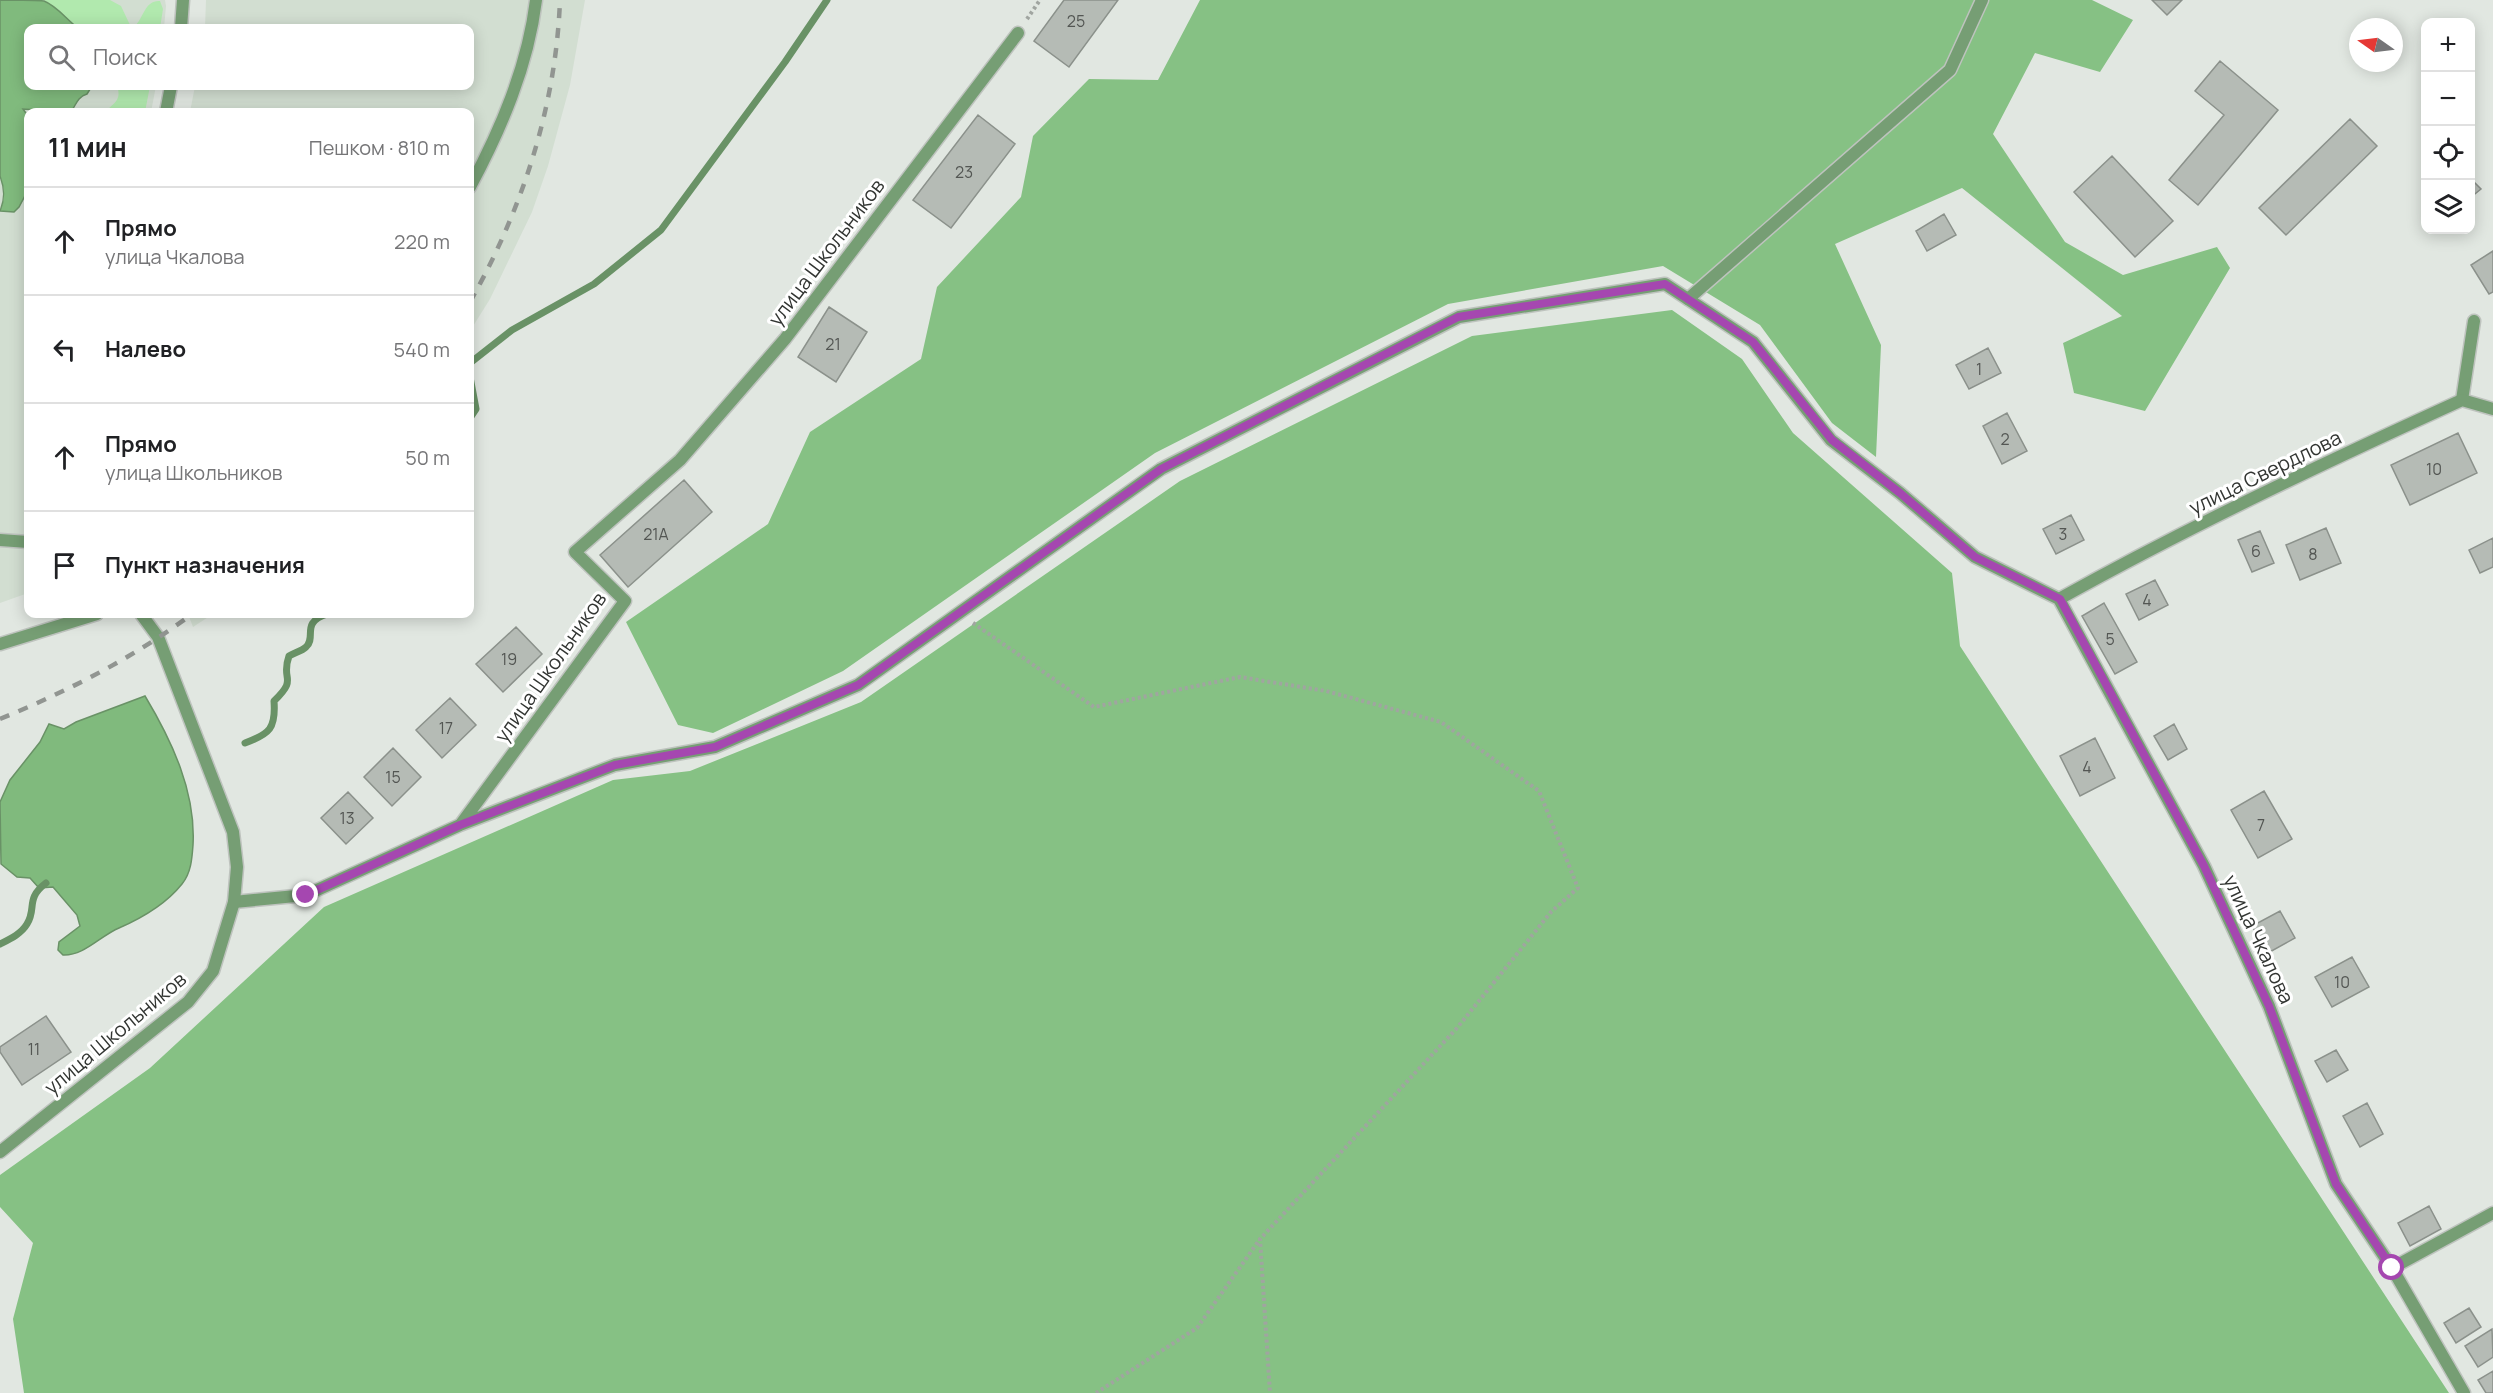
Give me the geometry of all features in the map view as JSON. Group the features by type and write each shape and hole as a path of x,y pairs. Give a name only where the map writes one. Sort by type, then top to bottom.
{"street":[{"path":"181,24 183,0"},
{"path":"474,179 513,94 528,42 536,0"},
{"path":"1688,299 1950,70 1982,0"},
{"name":"улица Школьников","path":"0,1152 188,1002 213,971 234,902 306,895 460,825 625,602 575,552 680,460 785,339 1018,33"},
{"path":"167,108 170,90"},
{"path":"460,825 615,765 715,747 858,685 1161,469 1458,317 1665,284 1753,342 1832,440 1900,493 1975,557 2060,599"},
{"path":"2474,321 2462,400 2493,409"},
{"name":"улица Свердлова","path":"2060,599 2121,565 2296,476 2462,400"},
{"path":"0,540 24,542"},
{"name":"улица Чкалова","path":"2060,599 2204,866 2269,1006 2336,1184 2392,1268 2464,1393"},
{"path":"0,644 84,618"},
{"path":"144,618 158,637 233,832 237,867 234,902"},
{"path":"2392,1268 2493,1213"}],"path":[{"path":"1018,33 1040,0"},
{"path":"958,614 1094,707 1240,677 1326,691 1441,722 1539,791 1578,888 1551,912 1457,1028 1260,1239 1197,1329 1096,1393"},
{"path":"1260,1239 1270,1393"}],"shaded area":[{"path":"0,0 165,0 164,24 24,24 24,90 155,90 152,108 24,108 24,594 0,603"},
{"path":"0,0 44,1 74,24 24,24 24,90 90,90 79,99 73,108 23,109 24,198 14,212 0,211 4,194 0,176"},
{"path":"44,0 110,0 121,6 130,24 73,24 59,10"},
{"path":"206,0 585,0 570,85 548,166 532,212 490,299 474,325 474,108 191,108 194,90 474,90 474,24 205,24"},
{"path":"1200,0 2092,0 2133,20 2100,72 2035,53 1993,134 2065,242 2123,275 2217,247 2230,268 2145,411 2074,393 2063,343 2122,316 1962,188 1835,244 1881,345 1876,457 1832,423 1760,325 1663,266 1448,304 1155,453 843,671 713,733 678,725 626,622 768,524 810,432 921,359 937,287 1021,197 1033,136 1089,79 1158,80"},
{"path":"160,1 163,9 161,24 136,24 151,3"},
{"path":"149,90 146,108 110,108 118,98 118,91"},
{"path":"1672,310 1742,359 1793,433 1952,573 1960,646 2449,1393 24,1393 13,1319 33,1243 0,1207 0,1175 150,1068 324,907 613,780 690,771 861,702 1180,481 1472,336"},
{"path":"190,618 207,618 193,627"},
{"path":"145,696 173,749 186,786 193,825 193,850 189,871 176,891 153,910 112,931 85,949 63,955 58,950 59,942 80,926 77,915 53,887 39,888 30,878 17,877 1,864 0,802 10,780 40,742 49,724 64,729 76,722"}],"building":[{"path":"1064,0 1118,0 1069,67 1034,41"},
{"path":"2152,0 2182,0 2167,15"},
{"path":"2220,61 2278,110 2198,205 2169,180 2224,115 2195,91"},
{"path":"978,115 1015,144 951,228 913,200"},
{"path":"2350,119 2377,146 2286,235 2259,208"},
{"path":"2112,156 2173,221 2135,257 2074,192"},
{"path":"2475,183 2481,189 2475,194"},
{"path":"1944,214 1956,235 1927,251 1916,231"},
{"path":"2493,251 2493,292 2489,294 2471,265"},
{"path":"829,307 867,332 836,382 798,357"},
{"path":"1988,348 2001,373 1969,389 1956,365"},
{"path":"2007,413 2027,451 2002,464 1983,426"},
{"path":"2458,433 2477,473 2410,505 2391,465"},
{"path":"684,480 712,512 628,587 600,555"},
{"path":"2071,515 2084,540 2056,554 2043,529"},
{"path":"2326,528 2341,563 2300,580 2286,545"},
{"path":"2260,531 2274,563 2252,572 2238,540"},
{"path":"2493,538 2493,567 2480,573 2469,550"},
{"path":"2155,580 2168,605 2139,620 2126,594"},
{"path":"2104,603 2137,662 2115,674 2082,616"},
{"path":"516,627 542,654 503,692 476,664"},
{"path":"450,698 476,725 442,758 416,730"},
{"path":"2174,724 2187,749 2168,760 2154,736"},
{"path":"2095,738 2115,778 2080,796 2060,756"},
{"path":"393,748 421,777 392,806 364,777"},
{"path":"2264,791 2292,839 2258,858 2231,810"},
{"path":"348,792 373,818 346,844 321,818"},
{"path":"2280,911 2295,938 2268,953 2252,926"},
{"path":"2352,957 2369,987 2332,1007 2315,977"},
{"path":"46,1016 71,1052 22,1085 0,1052 0,1047"},
{"path":"2336,1050 2348,1070 2327,1082 2315,1061"},
{"path":"2367,1103 2383,1134 2360,1147 2343,1116"},
{"path":"2429,1206 2441,1229 2410,1246 2398,1223"},
{"path":"2469,1308 2481,1327 2456,1343 2444,1323"},
{"path":"2492,1329 2493,1357 2478,1367 2465,1346"},
{"path":"2493,1371 2493,1393 2486,1393 2478,1380"}],"waterway":[{"path":"474,360 512,330 594,284 661,230 785,62 827,0"},
{"path":"474,398 476,409 474,412"},
{"path":"245,743 270,729 274,718 274,701 286,687 289,656 306,647 310,639 311,626 319,618"},
{"path":"0,944 25,928 30,918 33,899 46,883"}],"railway":[{"path":"474,295 505,231 533,157 552,79 560,0"},
{"path":"0,719 99,672 147,645 186,618"}],"route":[{"path":"306,895 460,825 615,765 715,747 858,685 1161,469 1458,317 1665,284 1753,342 1832,440 1900,493 1975,557 2060,599 2204,866 2269,1006 2336,1184 2392,1268"}]}
